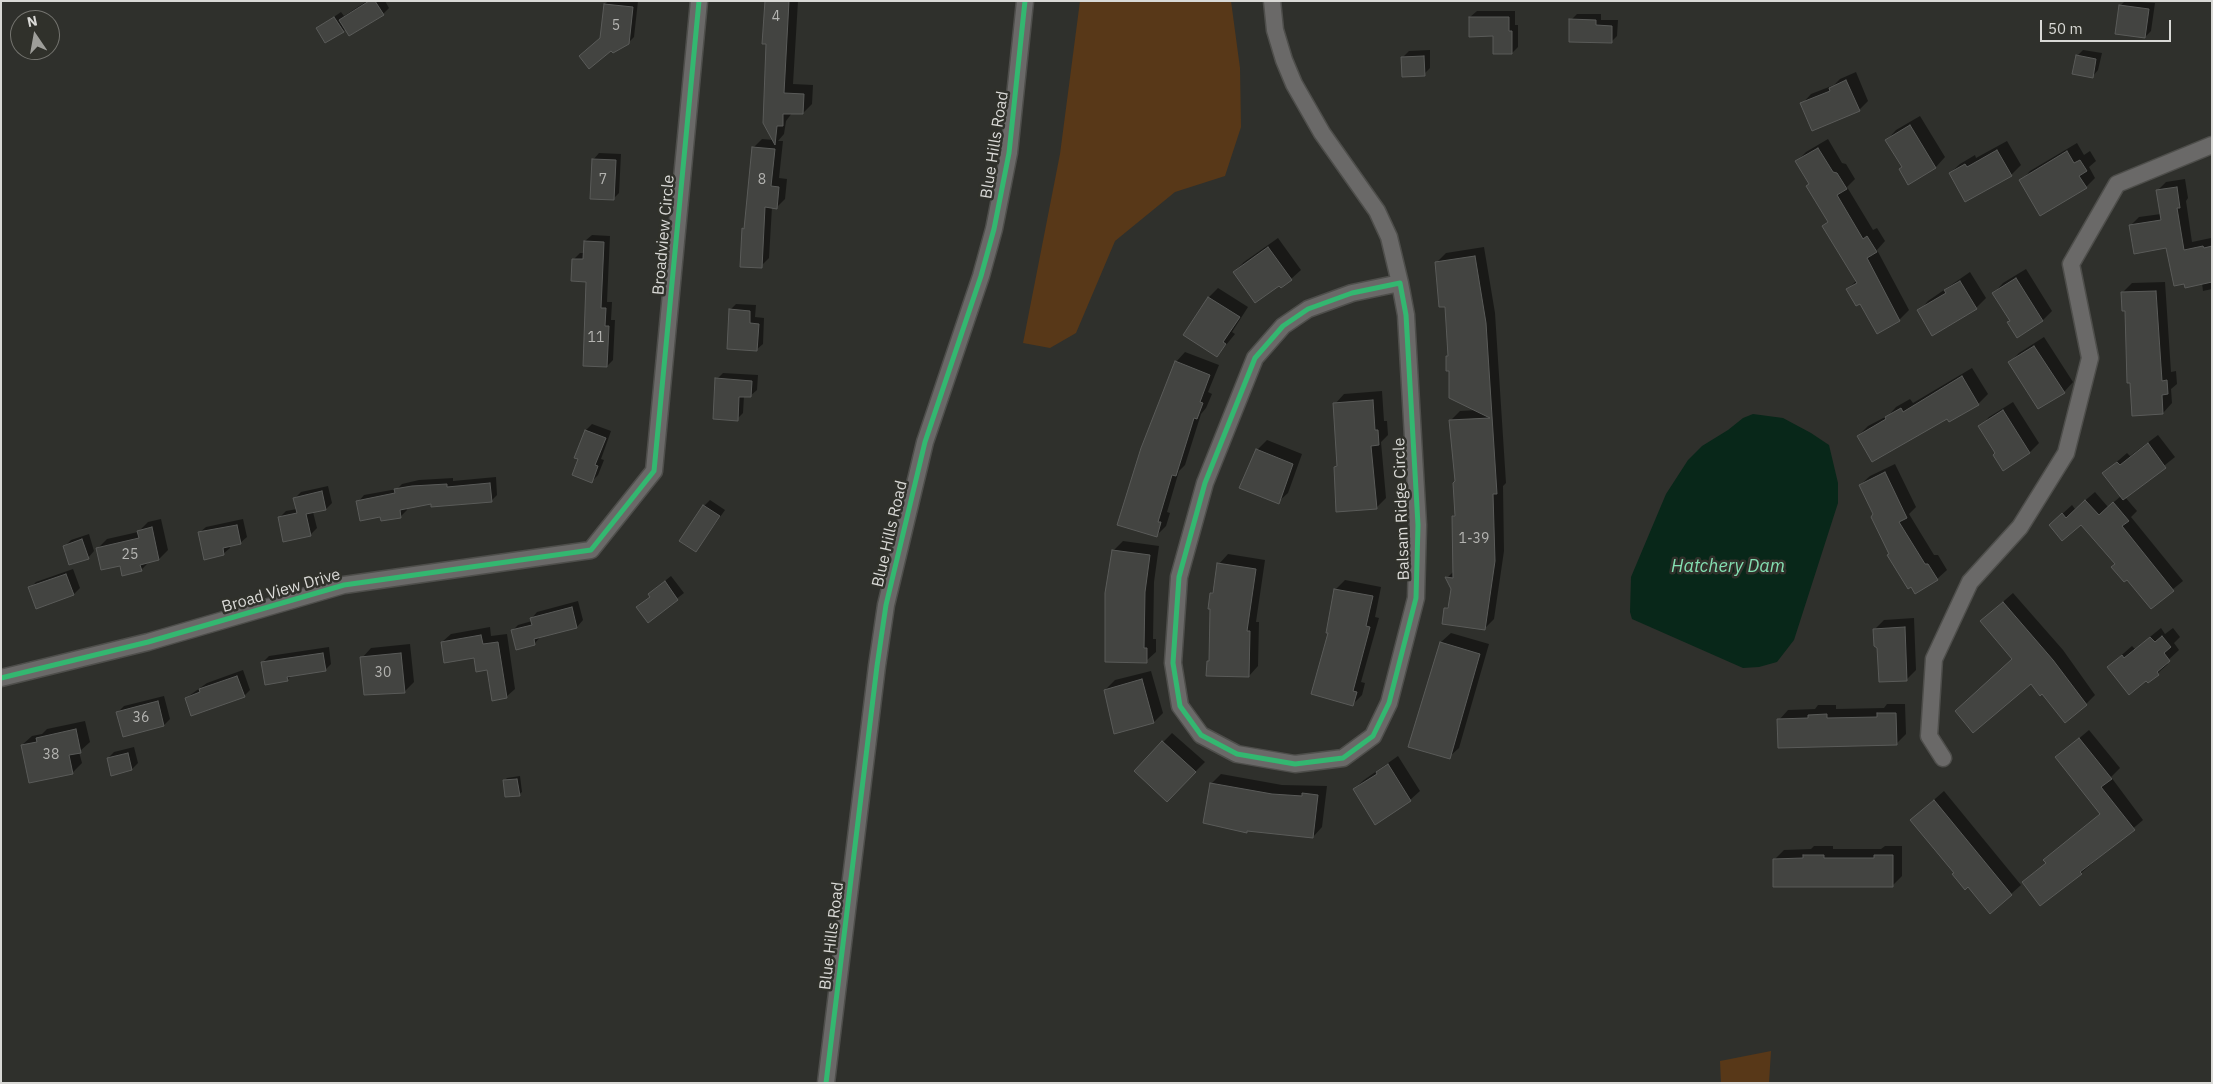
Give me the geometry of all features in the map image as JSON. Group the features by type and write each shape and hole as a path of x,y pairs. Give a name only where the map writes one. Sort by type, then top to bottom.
{"street":[{"name":"Broadview Circle","path":"654,471 699,1"},
{"name":"Blue Hills Road","path":"826,1083 886,605 925,442 981,276 994,230 1012,128 1025,1"},
{"name":"Balsam Ridge Circle","path":"1272,1 1275,30 1294,84 1322,133 1376,211 1389,237 1400,283 1406,315 1418,525 1416,598 1389,703 1373,736 1343,758 1296,764 1237,754 1201,735 1180,706 1173,663 1179,577 1205,483 1255,358 1283,326 1308,309 1352,293 1400,283"},
{"path":"1944,758 1929,736 1934,659 1970,582 2020,527 2066,453 2090,358 2071,264 2117,184 2212,145"},
{"name":"Broad View Drive","path":"1,678 148,642 344,584 591,550 654,471"}],"shaded area":[{"path":"1080,1 1231,1 1240,68 1241,127 1225,176 1175,192 1115,241 1076,333 1050,348 1023,343 1060,154"},
{"path":"1771,1051 1769,1083 1721,1083 1720,1061"}],"water":[{"name":"Hatchery Dam","path":"1753,414 1783,418 1829,445 1838,483 1838,503 1794,640 1777,662 1759,667 1743,668 1632,619 1630,612 1631,577 1666,494 1688,460 1702,446 1743,418"}],"building":[{"path":"369,1 375,1 384,15 349,36 339,20"},
{"path":"765,1 789,1 784,93 804,94 803,114 783,114 783,126 777,126 775,145 763,123 766,44 762,44"},
{"path":"604,4 633,7 629,44 613,53 611,51 589,69 579,56 600,38"},
{"path":"2119,5 2149,9 2145,38 2115,34"},
{"path":"334,17 344,32 325,43 316,28"},
{"path":"1469,17 1509,17 1509,31 1512,31 1512,54 1493,54 1493,36 1469,37"},
{"path":"1569,19 1596,20 1596,25 1612,26 1612,43 1569,42"},
{"path":"2076,55 2096,59 2093,78 2072,74"},
{"path":"1424,56 1425,76 1402,77 1401,57"},
{"path":"1846,80 1860,111 1812,131 1800,103 1830,91 1829,88"},
{"path":"1910,125 1936,168 1908,185 1899,169 1902,167 1885,140"},
{"path":"752,147 775,149 771,186 779,187 777,209 765,207 762,268 740,267 742,228 744,229"},
{"path":"1818,148 1833,172 1837,173 1847,189 1837,195 1863,239 1867,236 1877,252 1867,258 1900,321 1877,334 1860,304 1856,306 1846,289 1857,283 1822,226 1828,222 1806,186 1809,184 1795,161"},
{"path":"1997,150 2012,176 1965,202 1949,173 1965,164 1967,167"},
{"path":"2067,151 2074,163 2080,160 2087,171 2079,176 2087,188 2040,216 2019,180"},
{"path":"592,159 616,160 614,200 590,199"},
{"path":"2177,187 2180,208 2177,208 2184,250 2212,246 2212,282 2185,288 2184,284 2174,286 2166,248 2134,254 2129,225 2161,220 2156,190"},
{"path":"584,241 604,242 601,308 606,308 605,326 609,326 607,367 583,366 586,282 571,281 572,259 583,259"},
{"path":"1268,247 1292,280 1281,288 1279,286 1255,303 1233,272"},
{"path":"1475,256 1486,323 1497,494 1493,494 1495,561 1485,630 1442,624 1444,608 1448,608 1451,589 1445,577 1453,578 1452,516 1455,516 1453,483 1455,481 1449,420 1490,418 1449,398 1449,371 1446,371 1446,356 1448,356 1445,307 1439,307 1435,262"},
{"path":"2016,278 2043,321 2017,338 2007,322 2010,321 1992,293"},
{"path":"1960,281 1977,309 1932,336 1917,310 1946,293 1944,290"},
{"path":"2156,291 2162,381 2167,380 2168,394 2162,395 2163,414 2132,416 2130,383 2127,383 2125,311 2122,311 2121,292"},
{"path":"1208,297 1240,317 1223,342 1226,344 1217,357 1183,335"},
{"path":"729,309 750,311 750,323 759,324 757,351 727,349"},
{"path":"2034,346 2065,393 2038,409 2008,362"},
{"path":"1175,361 1210,375 1200,402 1203,403 1197,419 1194,418 1176,476 1172,475 1158,522 1161,522 1157,537 1117,525 1141,448"},
{"path":"1962,376 1979,405 1949,422 1947,419 1872,462 1857,436 1886,419 1885,417 1901,408 1903,412"},
{"path":"715,378 752,381 751,397 739,397 738,421 713,419"},
{"path":"1373,400 1375,430 1378,430 1379,445 1371,446 1377,509 1336,512 1334,467 1337,466 1333,403"},
{"path":"2003,410 2030,453 2003,471 1993,455 1995,453 1978,426"},
{"path":"585,430 606,438 595,465 598,466 592,483 572,475 578,459 574,458"},
{"path":"2148,443 2166,468 2123,500 2102,473 2117,462 2120,465"},
{"path":"1256,449 1293,464 1279,504 1239,488"},
{"path":"1885,472 1907,518 1899,522 1925,564 1928,564 1938,580 1915,594 1911,587 1908,589 1887,555 1889,554 1871,517 1873,514 1859,485"},
{"path":"490,483 492,502 431,507 431,504 400,510 401,518 381,521 380,517 360,521 356,501 395,493 394,489 412,486 447,484 447,487"},
{"path":"322,491 326,510 306,514 311,536 283,542 278,517 297,513 293,498"},
{"path":"2085,500 2099,515 2113,502 2129,521 2122,526 2174,591 2151,609 2127,580 2124,582 2111,567 2115,564 2081,525 2062,541 2049,525 2062,513 2066,518"},
{"path":"703,505 720,516 696,552 679,541"},
{"path":"237,525 241,544 223,548 224,555 204,560 198,532"},
{"path":"152,527 159,560 140,565 142,571 122,576 120,566 101,570 96,548 139,538 137,531"},
{"path":"82,539 89,559 69,565 63,546"},
{"path":"1112,550 1150,555 1145,592 1144,648 1147,648 1147,663 1105,662 1105,593"},
{"path":"1217,563 1256,569 1247,631 1250,631 1249,677 1206,676 1207,661 1209,661 1210,609 1208,609 1210,593 1213,593"},
{"path":"66,574 74,595 36,609 28,587"},
{"path":"665,581 678,600 648,623 636,607 650,597 648,594"},
{"path":"1334,589 1373,596 1366,626 1370,627 1353,691 1357,692 1353,706 1311,694 1328,633 1326,633"},
{"path":"2003,602 2053,660 2087,705 2065,723 2042,694 2040,696 2031,684 1973,733 1955,711 2012,659 1980,621"},
{"path":"572,607 577,628 534,639 535,645 516,650 511,630 532,625 530,618"},
{"path":"1905,627 1907,681 1879,682 1877,648 1874,646 1873,629"},
{"path":"481,635 483,644 498,642 507,698 492,701 487,670 476,672 474,658 444,663 441,642"},
{"path":"2162,636 2171,647 2164,653 2170,661 2157,672 2159,675 2148,683 2146,681 2129,695 2107,667 2122,655 2124,658 2150,637 2155,642"},
{"path":"1440,642 1480,654 1450,759 1408,747"},
{"path":"323,653 326,671 287,677 288,681 265,685 261,662"},
{"path":"401,653 405,693 364,695 360,657"},
{"path":"237,676 245,697 191,716 185,698 200,692 199,689"},
{"path":"1142,679 1154,723 1114,734 1104,690"},
{"path":"158,701 164,726 123,737 116,712"},
{"path":"1877,713 1896,713 1897,745 1778,748 1777,719 1808,718 1808,715 1827,714 1827,718 1877,717"},
{"path":"76,729 81,753 69,755 73,774 29,783 21,745 37,742 36,738"},
{"path":"2079,738 2112,779 2101,787 2135,830 2080,872 2082,874 2040,906 2022,882 2046,863 2043,860 2100,814 2055,757"},
{"path":"1162,741 1196,772 1167,802 1134,771"},
{"path":"128,753 132,770 111,776 107,758"},
{"path":"1388,764 1411,801 1375,825 1353,789 1377,774 1376,772"},
{"path":"517,779 520,796 505,797 503,780"},
{"path":"1210,783 1272,794 1302,796 1302,793 1318,795 1313,838 1247,831 1247,833 1203,823"},
{"path":"1934,800 2012,895 1990,914 1968,887 1965,890 1952,874 1954,873 1910,820"},
{"path":"1803,855 1824,855 1824,858 1874,858 1874,855 1893,855 1893,887 1773,887 1773,859 1803,858"}],"cycle path":[{"path":"1,678 148,642 344,585 591,550 654,471 699,1"},
{"path":"826,1083 886,605 925,442 981,276 994,229 1009,153 1025,1"},
{"path":"1400,283 1406,315 1418,525 1416,598 1389,703 1373,736 1343,758 1295,764 1237,754 1201,735 1180,706 1173,663 1179,577 1205,483 1255,358 1283,326 1308,309 1352,293 1400,283"}]}
